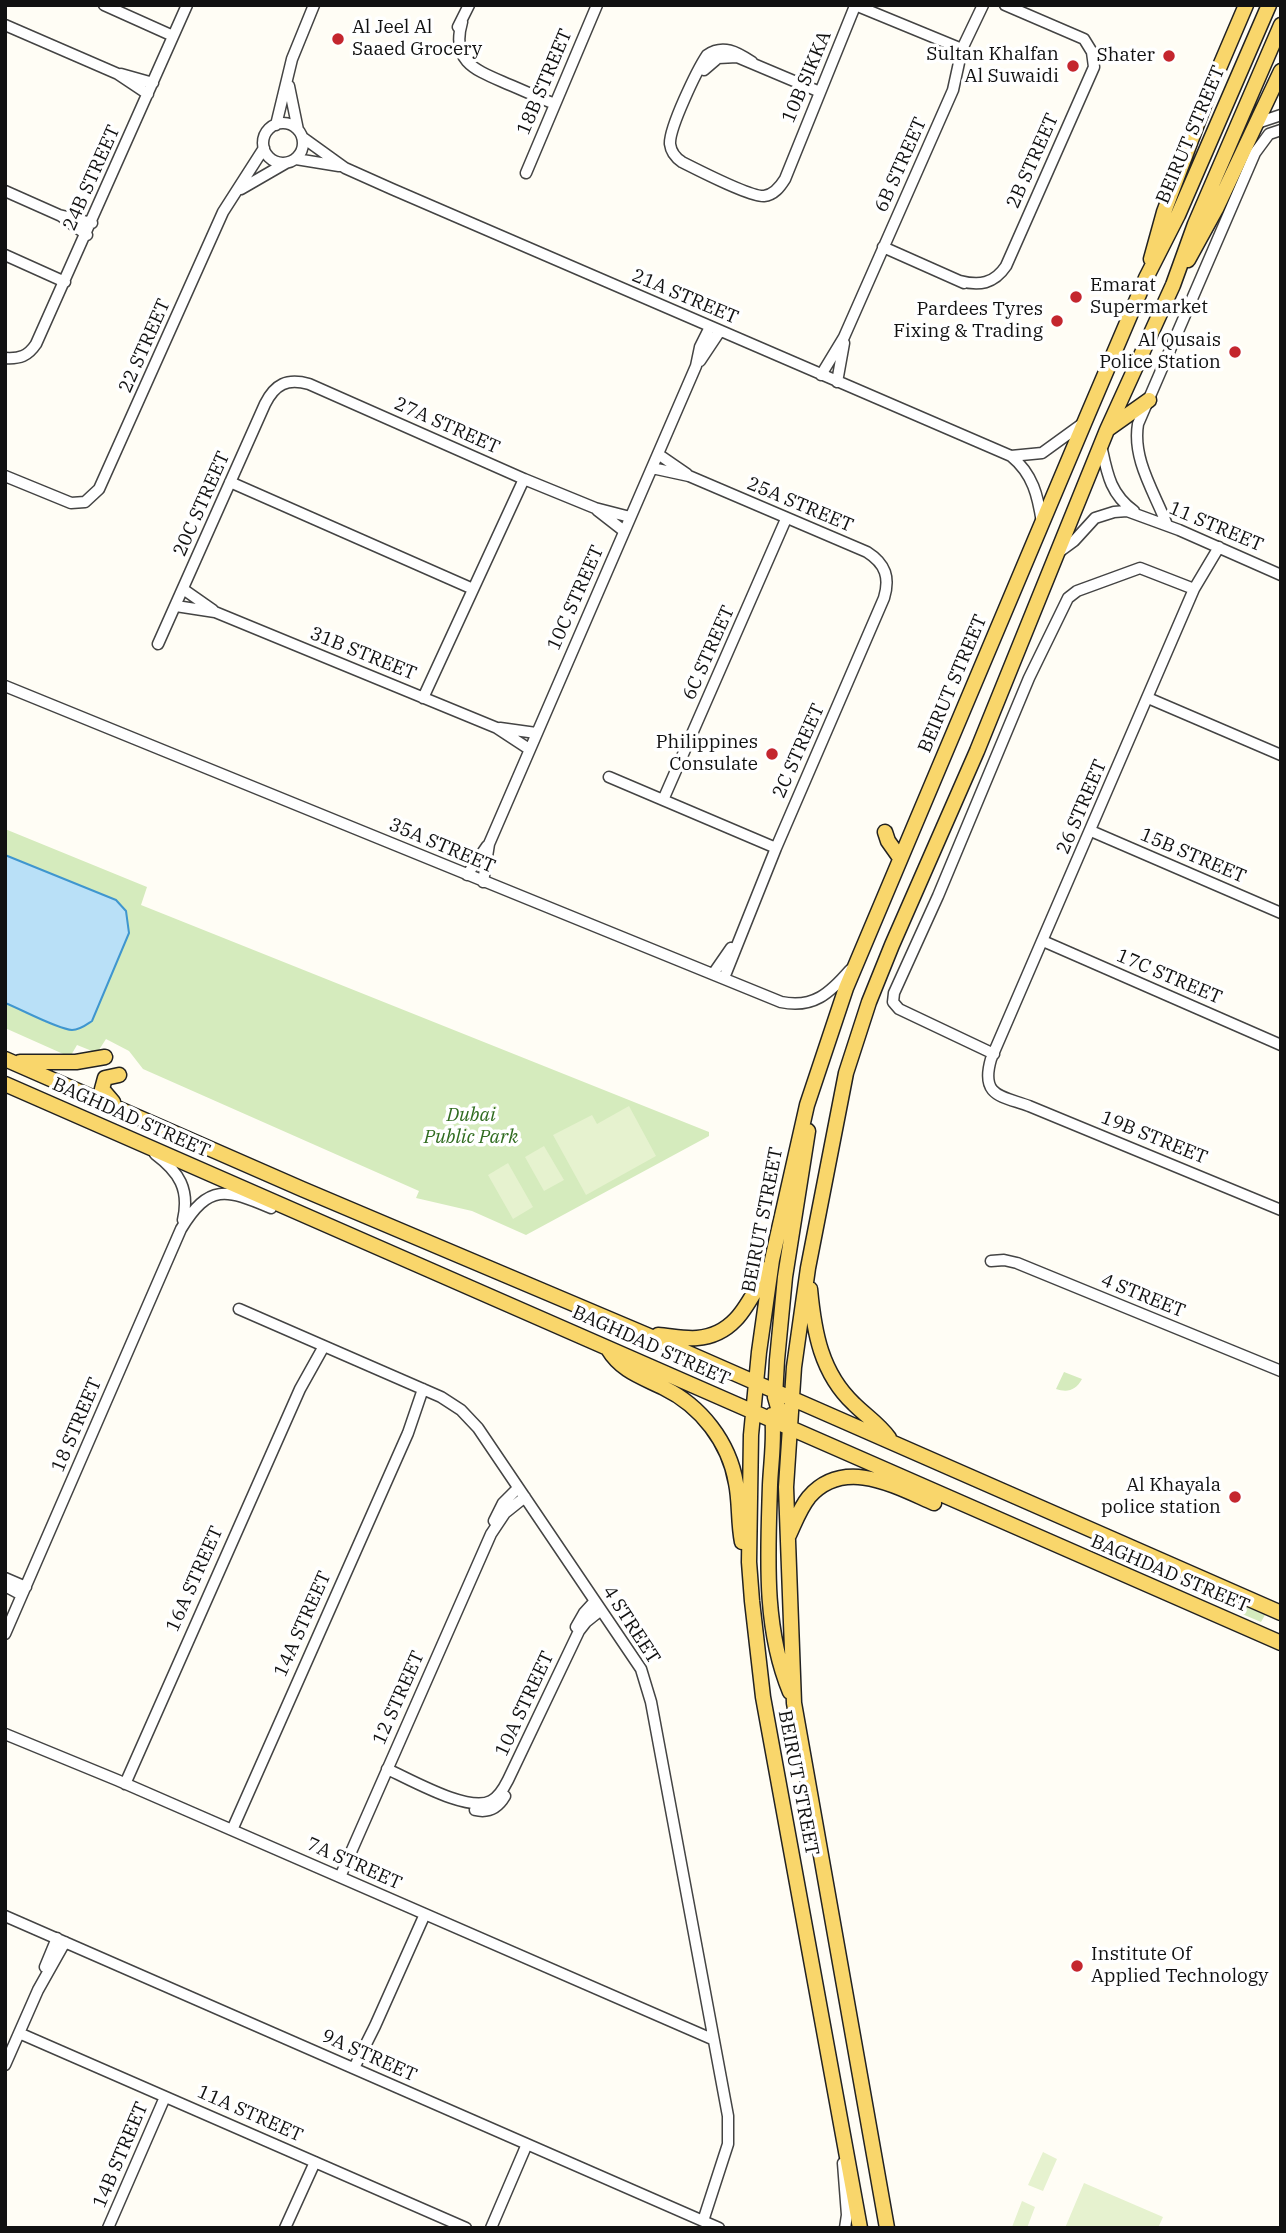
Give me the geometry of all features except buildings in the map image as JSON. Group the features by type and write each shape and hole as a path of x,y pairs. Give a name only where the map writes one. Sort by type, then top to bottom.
{"main road":[{"name":"BEIRUT STREET","path":"1146,278 1164,212 1211,87 1246,5"},
{"name":"BEIRUT STREET","path":"860,2228 763,1697 749,1562 753,1413 772,1260 807,1105 857,962 1146,278 1173,226 1269,5"},
{"name":"BEIRUT STREET","path":"887,2228 794,1703 786,1487 792,1398 808,1268 844,1085 859,1029 1059,552 1107,430 1173,285 1195,224 1281,25"},
{"name":"BEIRUT STREET","path":"1173,285 1252,146 1256,123 1281,71"},
{"path":"1107,430 1149,400"},
{"path":"885,832 887,841 900,858"},
{"path":"10,1061 75,1062 106,1057"},
{"name":"BAGHDAD STREET","path":"10,1061 302,1189 648,1335 1281,1613"},
{"path":"119,1075 105,1078 102,1089 119,1108"},
{"name":"BAGHDAD STREET","path":"5,1084 1281,1643"},
{"path":"789,1429 779,1411 775,1391 785,1278 807,1146 807,1105"},
{"path":"648,1335 695,1338 726,1329 745,1309 772,1260"},
{"path":"808,1268 815,1334 827,1368 854,1404 875,1422 892,1442"},
{"path":"607,1348 626,1370 666,1389 694,1408 717,1435 726,1450 734,1474 741,1536 749,1562"},
{"path":"756,1382 767,1401 773,1421 769,1513 772,1630 782,1672 794,1703"},
{"path":"787,1539 802,1507 821,1487 840,1478 861,1477 881,1480 1012,1534 1063,1549"}],"street":[{"path":"104,5 173,36"},
{"name":"24B STREET","path":"5,358 20,358 32,351 36,344 87,235 187,5"},
{"path":"288,80 303,146 291,161 272,160 263,142 267,132 276,125 292,59 314,5"},
{"path":"469,5 454,36 456,57 465,67 555,104"},
{"name":"18B STREET","path":"526,173 597,5"},
{"path":"855,5 962,49"},
{"name":"10B SIKKA","path":"820,92 730,50 714,51 703,61 672,132 670,144 673,153 682,162 754,189 768,187 779,179 791,162 820,92 855,5"},
{"name":"6B STREET","path":"821,375 845,337 953,90 962,49 982,5"},
{"name":"2B STREET","path":"883,247 975,288 989,288 1002,280 1094,67 1092,52 1084,39 1005,5"},
{"path":"5,25 118,74 148,94"},
{"path":"118,74 153,83"},
{"path":"1256,123 1281,116"},
{"path":"276,125 291,125 300,133"},
{"path":"1167,525 1138,451 1139,424 1252,146 1269,134 1281,130"},
{"name":"21A STREET","path":"300,133 345,168 1011,456 1031,477 1042,523"},
{"name":"22 STREET","path":"5,476 66,502 77,504 92,497 99,489 223,212 264,148"},
{"name":"21A STREET","path":"291,161 345,168"},
{"name":"22 STREET","path":"236,193 291,161"},
{"path":"5,191 59,215 92,223"},
{"path":"59,215 87,235"},
{"path":"5,255 65,282"},
{"name":"10C STREET","path":"467,875 489,844 696,366 715,329"},
{"name":"6B STREET","path":"837,382 845,337"},
{"name":"27A STREET","path":"284,382 309,384 524,479 595,508 630,517"},
{"name":"20C STREET","path":"159,644 268,398 276,387 284,382"},
{"path":"1011,456 1042,453 1084,423"},
{"name":"11 STREET","path":"1101,446 1110,485 1121,501 1136,513 1281,575"},
{"name":"25A STREET","path":"658,454 689,476 867,552 882,564 887,577"},
{"name":"25A STREET","path":"652,468 689,476"},
{"path":"424,698 524,479"},
{"path":"230,482 473,589"},
{"name":"27A STREET","path":"595,508 624,531"},
{"name":"11 STREET","path":"1059,552 1074,541 1095,518 1114,512 1136,513"},
{"name":"6C STREET","path":"663,800 786,519"},
{"name":"26 STREET","path":"1202,573 1208,542"},
{"name":"26 STREET","path":"1014,1101 999,1097 990,1085 989,1068 994,1054 1194,589 1219,547"},
{"path":"994,1054 899,1009 893,1002 894,993 938,897 1029,678 1068,598 1077,591 1140,568 1194,589"},
{"name":"2C STREET","path":"719,976 739,938 775,848 884,598 887,577"},
{"name":"31B STREET","path":"183,589 215,612 497,728 528,749"},
{"name":"31B STREET","path":"176,606 215,612"},
{"name":"35A STREET","path":"5,686 780,1002 801,1004 829,993 857,962"},
{"path":"1148,698 1281,755"},
{"name":"31B STREET","path":"497,728 536,733"},
{"path":"609,777 775,848"},
{"name":"15B STREET","path":"1091,831 1281,913"},
{"name":"10C STREET","path":"483,882 489,844"},
{"name":"17C STREET","path":"1043,942 1281,1045"},
{"name":"19B STREET","path":"1014,1101 1281,1210"},
{"name":"18 STREET","path":"142,1144 168,1164 182,1183 186,1205 181,1229"},
{"name":"18 STREET","path":"5,1634 181,1229 195,1208 202,1202 225,1193 242,1196 307,1222 322,1223"},
{"name":"4 STREET","path":"991,1261 1017,1263 1281,1371"},
{"name":"4 STREET","path":"239,1309 427,1391 451,1403 470,1419 640,1669 649,1690 729,2126 728,2144 700,2219"},
{"name":"16A STREET","path":"125,1784 320,1344"},
{"name":"14A STREET","path":"232,1830 427,1391"},
{"name":"12 STREET","path":"340,1877 491,1534 522,1493"},
{"path":"5,1578 24,1591"},
{"path":"5,1586 24,1591"},
{"name":"10A STREET","path":"387,1769 475,1810 495,1808 504,1798 508,1780 573,1644 598,1605"},
{"name":"7A STREET","path":"9,1733 712,2039"},
{"path":"357,2070 425,1914"},
{"name":"9A STREET","path":"5,1916 719,2228"},
{"path":"5,2065 61,1940"},
{"path":"678,2025 691,2026 709,2018"},
{"name":"11A STREET","path":"19,2033 466,2228"},
{"name":"14B STREET","path":"108,2228 165,2097"},
{"path":"845,2228 848,2215 843,2164 846,2143"},
{"path":"491,2228 527,2144"},
{"path":"285,2228 314,2162"}],"green space":[{"name":"Dubai Public Park","path":"5,829 147,887 141,905 709,1132 709,1136 526,1235 472,1211 416,1198 419,1191 143,1069 129,1051 106,1039 97,1053 77,1045 70,1057 5,1028"},
{"path":"629,1106 656,1156 586,1195 553,1135 592,1115 597,1124"},
{"path":"544,1146 564,1180 544,1191 525,1157"},
{"path":"508,1163 533,1207 513,1219 488,1175"},
{"path":"1064,1372 1082,1379 1071,1390 1056,1389"},
{"path":"1194,1584 1265,1615 1261,1622 1190,1592"},
{"path":"1043,2152 1057,2159 1043,2191 1028,2185"},
{"path":"1084,2183 1163,2217 1158,2228 1065,2228"},
{"path":"1022,2201 1035,2207 1027,2228 1012,2227"}],"water":[{"path":"5,855 116,900 126,911 129,933 92,1021 80,1028 72,1030 57,1026 5,1003"}],"place":[{"name":"Al Jeel Al Saaed Grocery","path":"338,39"},
{"name":"Shater","path":"1169,56"},
{"name":"Sultan Khalfan Al Suwaidi","path":"1073,66"},
{"name":"Emarat Supermarket","path":"1076,297"},
{"name":"Pardees Tyres Fixing & Trading","path":"1057,321"},
{"name":"Al Qusais Police Station","path":"1235,352"},
{"name":"Philippines Consulate","path":"772,754"},
{"name":"Al Khayala police station","path":"1235,1497"},
{"name":"Institute Of Applied Technology","path":"1077,1966"}]}
